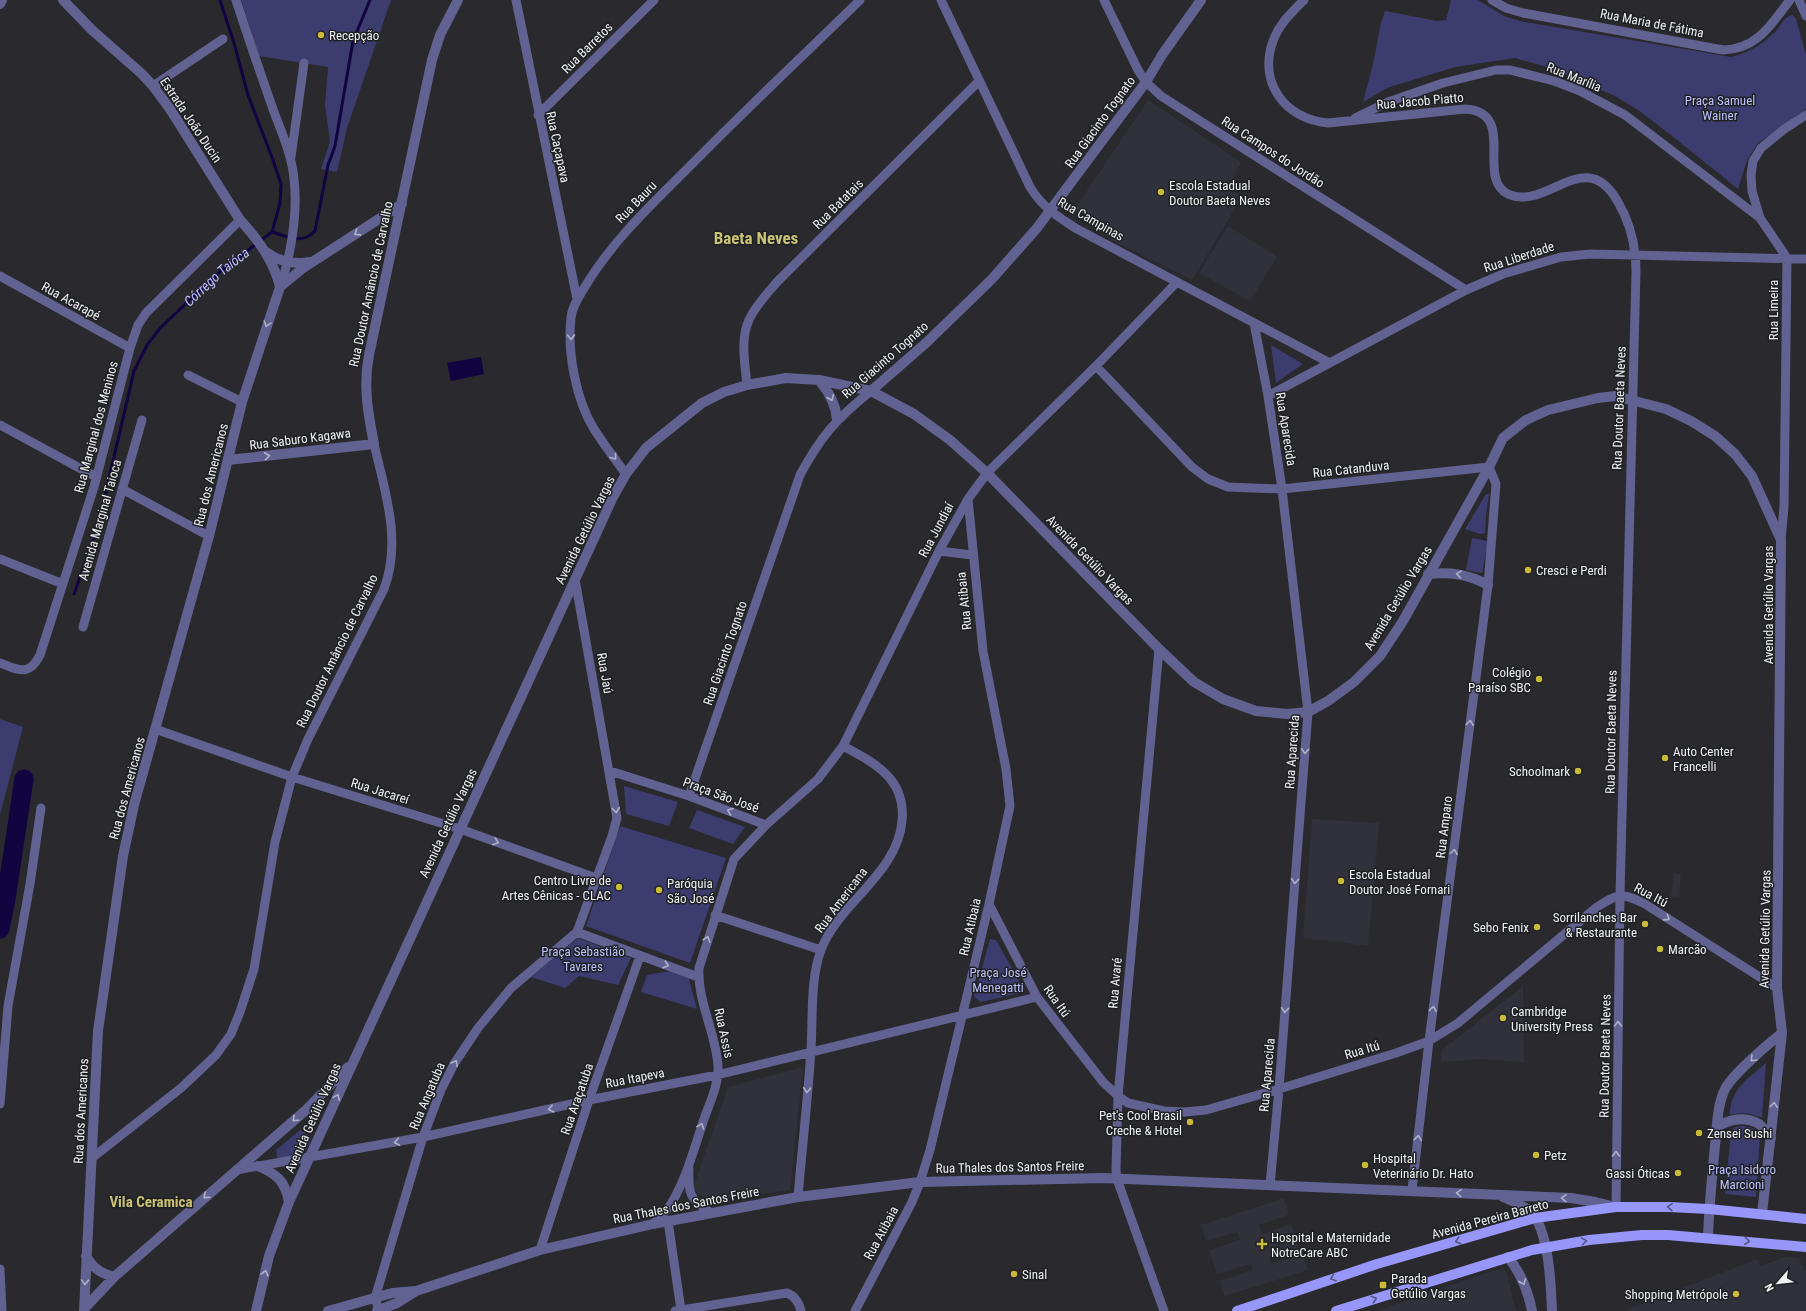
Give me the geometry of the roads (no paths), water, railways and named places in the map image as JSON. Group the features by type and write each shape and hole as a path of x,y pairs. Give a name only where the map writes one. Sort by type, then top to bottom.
{"main road":[{"name":"Avenida Pereira Barreto","path":"1237,1311 1377,1264 1535,1218 1616,1207 1669,1207 1709,1209 1806,1219"},
{"path":"1336,1311 1508,1257 1545,1247 1589,1240 1642,1235 1668,1235 1806,1247"}],"street":[{"path":"0,4 2,0"},
{"name":"Estrada João Ducin","path":"63,0 92,30 142,74 170,109 240,220 255,236 264,250 275,271 280,287"},
{"path":"236,0 290,160 295,188 291,244 280,287"},
{"name":"Rua Doutor Amâncio de Carvalho","path":"92,1158 181,1088 216,1055 230,1034 240,1012 254,969 274,842 292,777 308,739 389,575 392,551 392,529 388,503 368,412 365,374 432,60 440,35 458,0"},
{"name":"Rua Caçapava","path":"516,0 538,115 577,299"},
{"name":"Rua Barretos","path":"538,115 654,0"},
{"name":"Rua Bauru","path":"626,474 594,429 580,398 574,370 570,339 571,317 577,299 595,270 627,230 736,120 860,0"},
{"name":"Rua Campinas","path":"941,0 1030,187 1038,200 1050,212 1077,229 1328,362"},
{"name":"Rua Campos do Jordão","path":"1104,0 1131,58 1146,82 1161,96 1466,290"},
{"name":"Rua Giacinto Tognato","path":"689,796 800,475 815,448 837,420 926,343 992,279 1050,212 1146,82 1162,55 1201,0"},
{"name":"Rua Jacob Piatto","path":"1304,0 1282,23 1273,40 1269,54 1269,67 1272,85 1278,97 1285,105 1303,118 1316,122 1328,123 1475,109 1488,119 1493,130 1495,176 1500,187 1507,194 1523,197 1537,194 1585,177 1596,178 1604,183 1613,192 1621,207 1630,226 1636,256"},
{"name":"Rua Maria de Fátima","path":"1492,0 1506,8 1523,13 1723,50 1735,50 1755,41 1765,32 1790,0"},
{"path":"1800,0 1806,16"},
{"path":"152,86 223,39"},
{"path":"290,160 304,63"},
{"name":"Rua Marília","path":"1350,121 1388,102 1443,83 1496,70 1510,70 1554,81 1580,91 1624,115 1760,218"},
{"name":"Rua Batatais","path":"747,385 744,349 746,330 749,320 762,300 777,282 979,81"},
{"path":"1787,258 1760,218 1752,190 1751,174 1753,161 1761,148 1782,130 1806,115"},
{"path":"280,287 292,275 402,204"},
{"name":"Rua Marginal dos Meninos","path":"0,663 18,670 26,670 34,666 40,655 96,477 130,348 138,325 146,313 240,220"},
{"name":"Estrada João Ducin","path":"264,250 274,258 287,262"},
{"name":"Rua Liberdade","path":"1268,396 1328,362 1466,290 1503,274 1561,257 1590,254 1806,259"},
{"name":"Rua Doutor Baeta Neves","path":"1616,1207 1620,895 1636,256"},
{"name":"Rua Limeira","path":"1782,540 1784,507 1787,258"},
{"path":"287,262 299,264 312,262"},
{"name":"Rua Acarapé","path":"0,276 130,348"},
{"name":"Rua Jundiaí","path":"766,825 818,779 843,746 939,550 968,499 987,473 1096,366 1178,282"},
{"name":"Rua dos Americanos","path":"84,1310 98,1031 123,856 134,805 209,536 242,402 280,287"},
{"name":"Rua Aparecida","path":"1254,323 1268,396 1282,489 1308,712 1279,1089 1270,1185"},
{"name":"Rua Catanduva","path":"1096,366 1192,467 1208,479 1228,487 1282,489 1489,467"},
{"path":"188,375 242,402"},
{"name":"Avenida Getúlio Vargas","path":"256,1311 269,1256 289,1202 613,497 626,474 646,448 702,404 724,392 747,385 786,378 819,380 871,391 914,414 950,440 987,473 1159,650 1194,682 1223,699 1256,711 1287,714 1308,712 1328,701 1354,682 1380,656 1403,621 1489,467 1503,438 1526,420 1548,410 1598,398 1615,396 1666,408 1692,421 1715,436 1735,454 1752,476 1782,540 1777,988 1782,1033 1762,1214"},
{"path":"819,380 828,391 835,409 837,420"},
{"name":"Avenida Marginal Taioca","path":"83,627 142,420"},
{"path":"0,425 96,477"},
{"name":"Rua Saburo Kagawa","path":"228,460 374,444"},
{"name":"Rua Amparo","path":"1412,1190 1429,1041 1488,585 1496,484 1489,467"},
{"path":"122,489 209,536"},
{"name":"Rua Atibaia","path":"855,1311 912,1202 930,1150 989,904 1010,806 1009,788 983,651 972,555 968,499"},
{"name":"Rua Atibaia","path":"939,550 972,555"},
{"path":"0,559 63,584"},
{"path":"1428,574 1444,572 1462,574 1488,585"},
{"name":"Rua Jaú","path":"576,579 610,771"},
{"name":"Rua Avaré","path":"1159,650 1118,1096 1117,1179 1164,1311"},
{"name":"Rua Jacareí","path":"155,729 292,777 460,829 596,878"},
{"name":"Rua Americana","path":"798,1197 811,1051 814,985 821,950 830,931 883,866 894,849 902,822 899,798 889,776 870,760 843,746"},
{"path":"610,771 617,818 612,836 577,932 698,977"},
{"name":"Praça São José","path":"610,771 689,796 766,825 734,859 715,915 699,968 698,977"},
{"path":"0,1104 8,1006 30,884 41,808"},
{"name":"Rua Itú","path":"989,904 1037,997 1103,1082 1128,1103 1164,1111 1185,1112 1206,1110 1396,1053 1429,1041 1458,1023 1597,907 1620,895 1625,895 1645,904 1777,988"},
{"path":"715,915 821,950"},
{"name":"Rua Angatuba","path":"375,1298 423,1137 444,1084 464,1048 478,1028 511,988 577,932"},
{"name":"Rua Araçatuba","path":"540,1250 589,1100 640,956"},
{"name":"Rua Assis","path":"653,1224 667,1210 672,1202 689,1163 717,1075 715,1048 698,977"},
{"name":"Rua Itapeva","path":"236,1170 423,1137 589,1100 717,1075 962,1014 1037,997"},
{"path":"1708,1238 1709,1209 1717,1127 1725,1088 1763,1048 1782,1033"},
{"path":"84,1310 114,1277 306,1110 353,1062"},
{"path":"1717,1127 1734,1119 1747,1120 1759,1124 1771,1138"},
{"name":"Rua Assis","path":"689,1163 688,1184 691,1196 698,1205 710,1212"},
{"path":"258,1166 269,1170 282,1181 289,1202"},
{"name":"Rua Thales dos Santos Freire","path":"378,1311 397,1303 416,1291 540,1250 710,1212 798,1197 920,1182 1117,1179 1412,1190 1572,1198 1616,1207"},
{"path":"1498,1195 1527,1209 1535,1218 1549,1262 1552,1311"},
{"path":"668,1221 678,1310 787,1293 797,1301 801,1311"},
{"path":"86,1256 96,1270 114,1277"},
{"path":"1508,1257 1518,1269 1532,1311"},
{"path":"0,1269 2,1311"},
{"name":"Rua Thales dos Santos Freire","path":"328,1311 375,1298 402,1292 416,1291"},
{"path":"375,1298 378,1311"}],"waterway":[{"path":"220,0 234,43 248,95 281,184 280,203 272,232"},
{"name":"Córrego Taióca","path":"272,232 289,238 300,239 305,238 315,231 328,165 335,146 353,41 370,0"},
{"name":"Córrego Taióca","path":"74,594 97,530 134,371 147,345 161,327 222,270 272,232"},
{"name":"Córrego Taióca","path":"0,929 24,779"}],"place":[{"name":"Recepção","path":"321,35"},
{"name":"Escola Estadual Doutor Baeta Neves","path":"1161,192"},
{"name":"Cresci e Perdi","path":"1528,570"},
{"name":"Colégio Paraíso SBC","path":"1539,679"},
{"name":"Auto Center Francelli","path":"1665,758"},
{"name":"Schoolmark","path":"1578,771"},
{"name":"Escola Estadual Doutor José Fornari","path":"1341,881"},
{"name":"Centro Livre de Artes Cênicas - CLAC","path":"619,887"},
{"name":"Paróquia São José","path":"659,890"},
{"name":"Sorrilanches Bar & Restaurante","path":"1645,924"},
{"name":"Sebo Fenix","path":"1537,927"},
{"name":"Marcão","path":"1660,949"},
{"name":"Cambridge University Press","path":"1503,1018"},
{"name":"Pet's Cool Brasil Creche & Hotel","path":"1190,1122"},
{"name":"Zensei Sushi","path":"1699,1133"},
{"name":"Petz","path":"1536,1155"},
{"name":"Hospital Veterinário Dr. Hato","path":"1365,1165"},
{"name":"Gassi Óticas","path":"1678,1173"},
{"name":"Hospital e Maternidade NotreCare ABC","path":"1262,1244"},
{"name":"Sinal","path":"1014,1274"},
{"name":"Parada Getúlio Vargas","path":"1383,1285"},
{"name":"Shopping Metrópole","path":"1736,1294"}],"district":[{"name":"Baeta Neves","path":"756,238"},
{"name":"Vila Ceramica","path":"151,1202"}],"park label":[{"name":"Praça Samuel Wainer","path":"1720,108"},
{"name":"Praça Sebastião Tavares","path":"583,958"},
{"name":"Praça José Menegatti","path":"998,980"},
{"name":"Praça Isidoro Marcioni","path":"1742,1176"}]}
